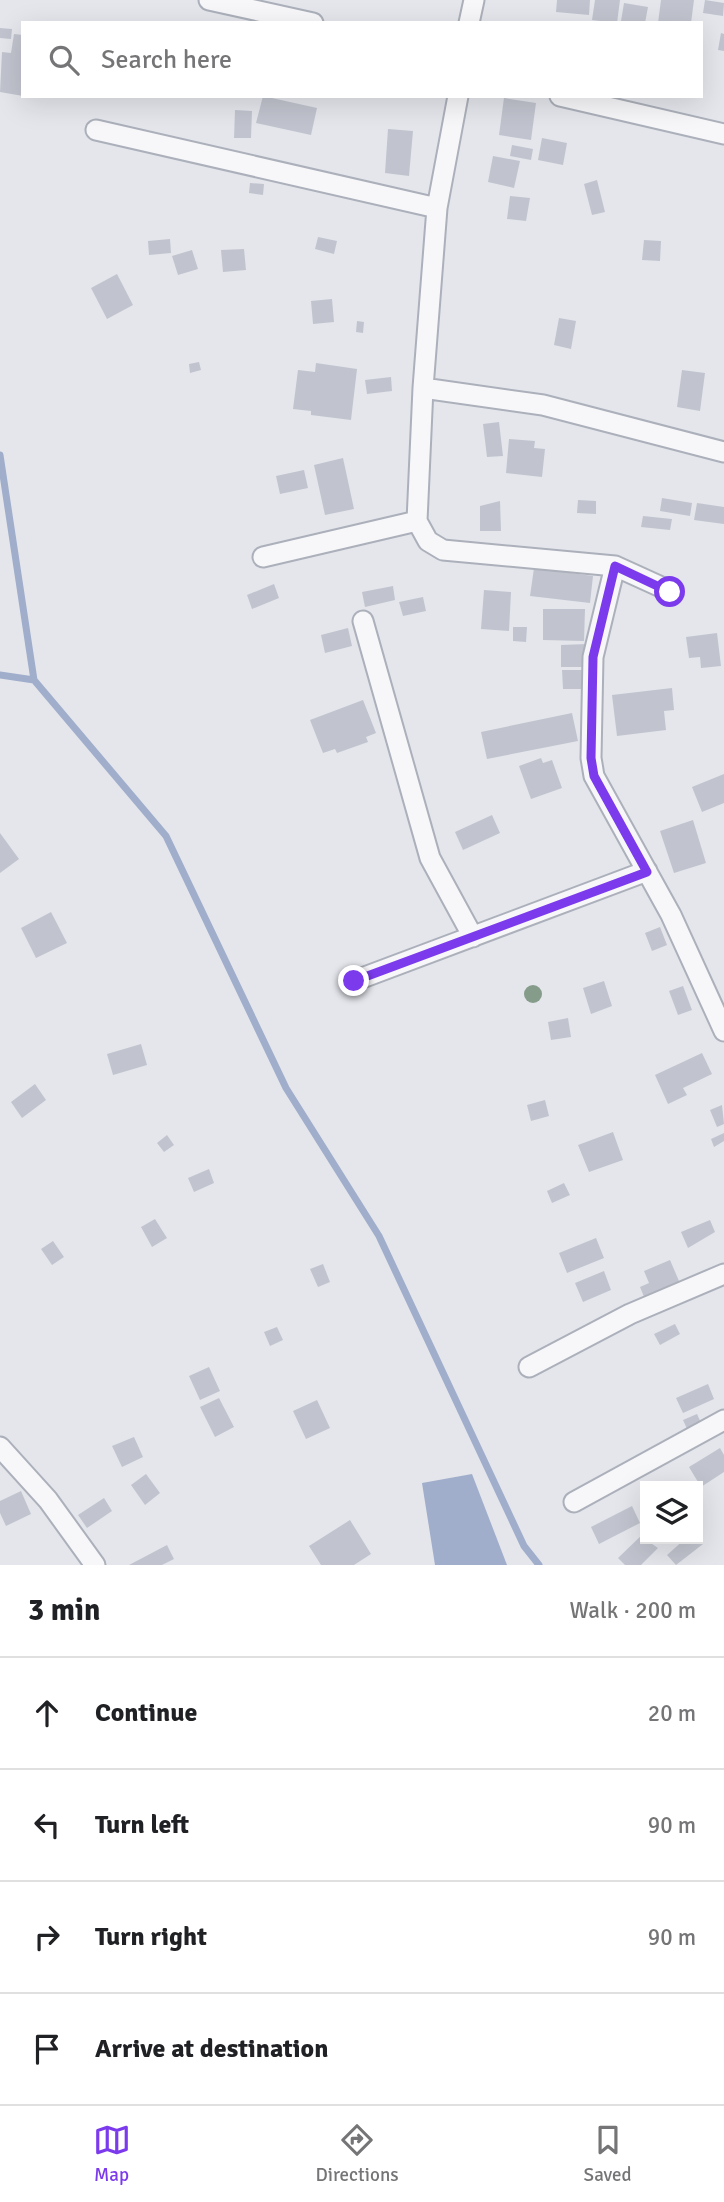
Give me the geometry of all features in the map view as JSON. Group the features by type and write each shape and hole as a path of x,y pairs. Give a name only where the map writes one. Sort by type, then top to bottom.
{"street":[{"path":"209,0 304,21"},
{"path":"469,21 474,0"},
{"path":"458,98 437,208 423,388 417,521 428,541 443,550 615,566 670,592"},
{"path":"569,98 724,134"},
{"path":"96,131 437,208"},
{"path":"423,388 543,405 724,452"},
{"path":"263,557 417,521"},
{"path":"615,566 593,657 591,758 600,788 671,915 724,1031"},
{"path":"363,621 430,858 473,937"},
{"path":"354,981 647,872"},
{"path":"530,1367 630,1314 724,1274"},
{"path":"574,1502 724,1420"},
{"path":"0,1447 48,1500 95,1565"}],"water":[{"path":"472,1474 507,1565 435,1565 422,1483"}],"building":[{"path":"557,0 590,0 589,15 556,12"},
{"path":"595,0 620,0 617,21 592,20"},
{"path":"661,0 694,0 691,21 658,21"},
{"path":"705,0 724,3 723,16 703,13"},
{"path":"624,3 648,7 645,21 621,21"},
{"path":"0,28 12,29 11,39 0,38"},
{"path":"721,33 724,34 724,51 718,50"},
{"path":"14,34 21,35 21,96 0,92 2,52 11,53"},
{"path":"262,98 317,108 311,135 256,123"},
{"path":"504,98 536,103 531,140 499,135"},
{"path":"235,110 252,111 251,138 234,138"},
{"path":"388,129 413,131 409,176 385,173"},
{"path":"542,138 567,143 563,165 538,160"},
{"path":"512,145 533,149 531,160 510,156"},
{"path":"493,156 520,161 514,188 488,182"},
{"path":"597,180 605,212 592,215 584,184"},
{"path":"250,183 264,184 263,195 249,193"},
{"path":"510,196 530,198 526,221 507,219"},
{"path":"318,237 337,241 334,254 315,249"},
{"path":"170,239 171,253 149,255 148,241"},
{"path":"644,240 661,241 660,261 642,260"},
{"path":"244,249 246,270 223,272 221,250"},
{"path":"192,250 198,269 178,275 172,256"},
{"path":"117,274 133,305 107,319 91,288"},
{"path":"332,299 334,322 313,324 311,301"},
{"path":"559,318 576,321 571,349 554,345"},
{"path":"357,321 364,322 363,333 356,332"},
{"path":"199,362 201,370 190,373 189,364"},
{"path":"316,363 357,369 351,420 311,415 311,411 293,409 298,370 315,372"},
{"path":"682,370 705,373 700,411 677,407"},
{"path":"391,377 392,391 367,394 365,380"},
{"path":"499,422 503,456 487,457 483,424"},
{"path":"509,439 535,441 534,448 545,449 542,477 506,473"},
{"path":"343,458 354,509 325,515 314,465"},
{"path":"304,470 308,488 280,494 276,476"},
{"path":"662,498 692,503 690,516 660,511"},
{"path":"578,500 596,501 596,514 577,513"},
{"path":"500,501 501,531 480,531 480,506"},
{"path":"697,503 724,507 724,524 694,520"},
{"path":"643,516 672,519 670,530 641,527"},
{"path":"534,568 593,576 590,603 530,596"},
{"path":"274,584 279,598 252,609 247,595"},
{"path":"393,586 395,600 365,607 362,592"},
{"path":"484,590 511,592 509,631 481,629"},
{"path":"423,597 426,611 403,616 399,602"},
{"path":"543,609 585,609 584,641 543,640"},
{"path":"513,627 527,627 526,642 513,641"},
{"path":"348,628 352,646 325,653 321,635"},
{"path":"717,633 721,666 701,668 700,657 689,658 686,637"},
{"path":"587,644 587,667 561,667 561,645"},
{"path":"562,670 584,670 584,689 563,689"},
{"path":"672,688 674,710 664,711 666,730 617,736 612,695"},
{"path":"363,700 376,733 366,737 368,742 337,753 335,749 323,753 310,720"},
{"path":"572,713 578,741 487,759 481,732"},
{"path":"541,758 543,763 552,760 562,788 531,799 519,766"},
{"path":"724,774 724,803 702,812 692,787"},
{"path":"492,815 500,833 463,850 455,832"},
{"path":"693,820 706,863 674,873 660,831"},
{"path":"0,833 19,859 0,873"},
{"path":"51,912 67,943 36,958 21,928"},
{"path":"660,927 667,945 652,951 645,933"},
{"path":"604,981 612,1006 591,1014 583,988"},
{"path":"683,986 692,1010 678,1015 669,991"},
{"path":"568,1018 571,1037 551,1040 548,1022"},
{"path":"141,1044 147,1065 113,1075 107,1054"},
{"path":"702,1053 712,1074 683,1088 687,1095 668,1104 655,1075"},
{"path":"35,1084 46,1100 22,1118 11,1102"},
{"path":"545,1100 549,1116 531,1121 527,1105"},
{"path":"722,1105 724,1124 717,1127 710,1110"},
{"path":"613,1132 623,1160 589,1172 578,1145"},
{"path":"724,1133 724,1141 714,1147 711,1139"},
{"path":"167,1135 174,1145 164,1152 157,1143"},
{"path":"209,1169 214,1183 194,1192 188,1178"},
{"path":"564,1183 570,1195 552,1203 547,1191"},
{"path":"155,1219 167,1238 152,1247 141,1227"},
{"path":"710,1220 715,1232 688,1248 681,1232"},
{"path":"596,1238 604,1258 567,1273 559,1253"},
{"path":"53,1241 64,1257 52,1265 41,1249"},
{"path":"670,1260 682,1288 647,1304 640,1287 649,1283 644,1271"},
{"path":"323,1264 330,1282 318,1287 310,1269"},
{"path":"604,1271 611,1290 583,1302 575,1283"},
{"path":"675,1324 680,1334 660,1345 654,1334"},
{"path":"277,1327 283,1340 270,1346 264,1332"},
{"path":"209,1367 220,1391 200,1400 189,1376"},
{"path":"708,1384 714,1399 683,1413 676,1398"},
{"path":"219,1398 234,1427 215,1437 200,1407"},
{"path":"317,1400 330,1428 306,1439 293,1411"},
{"path":"697,1414 702,1425 688,1431 683,1420"},
{"path":"134,1437 143,1457 122,1467 112,1446"},
{"path":"720,1448 724,1455 724,1472 703,1486 703,1481 697,1481 689,1467"},
{"path":"146,1474 160,1493 145,1505 131,1485"},
{"path":"21,1491 31,1514 6,1526 0,1513 0,1501"},
{"path":"104,1498 112,1511 87,1528 78,1515"},
{"path":"632,1506 640,1523 599,1544 591,1527"},
{"path":"350,1520 371,1554 354,1565 321,1565 309,1546"},
{"path":"640,1537 640,1544 652,1544 658,1548 641,1565 625,1565 618,1558"},
{"path":"679,1544 703,1544 676,1565 667,1555"},
{"path":"167,1545 174,1559 162,1565 129,1565"}],"waterway":[{"path":"0,455 34,680"},
{"path":"0,675 34,680 166,836 286,1088 379,1236 524,1546 539,1565"}],"route":[{"path":"354,981 647,872 594,776 591,758 593,657 615,566 670,592"}]}
